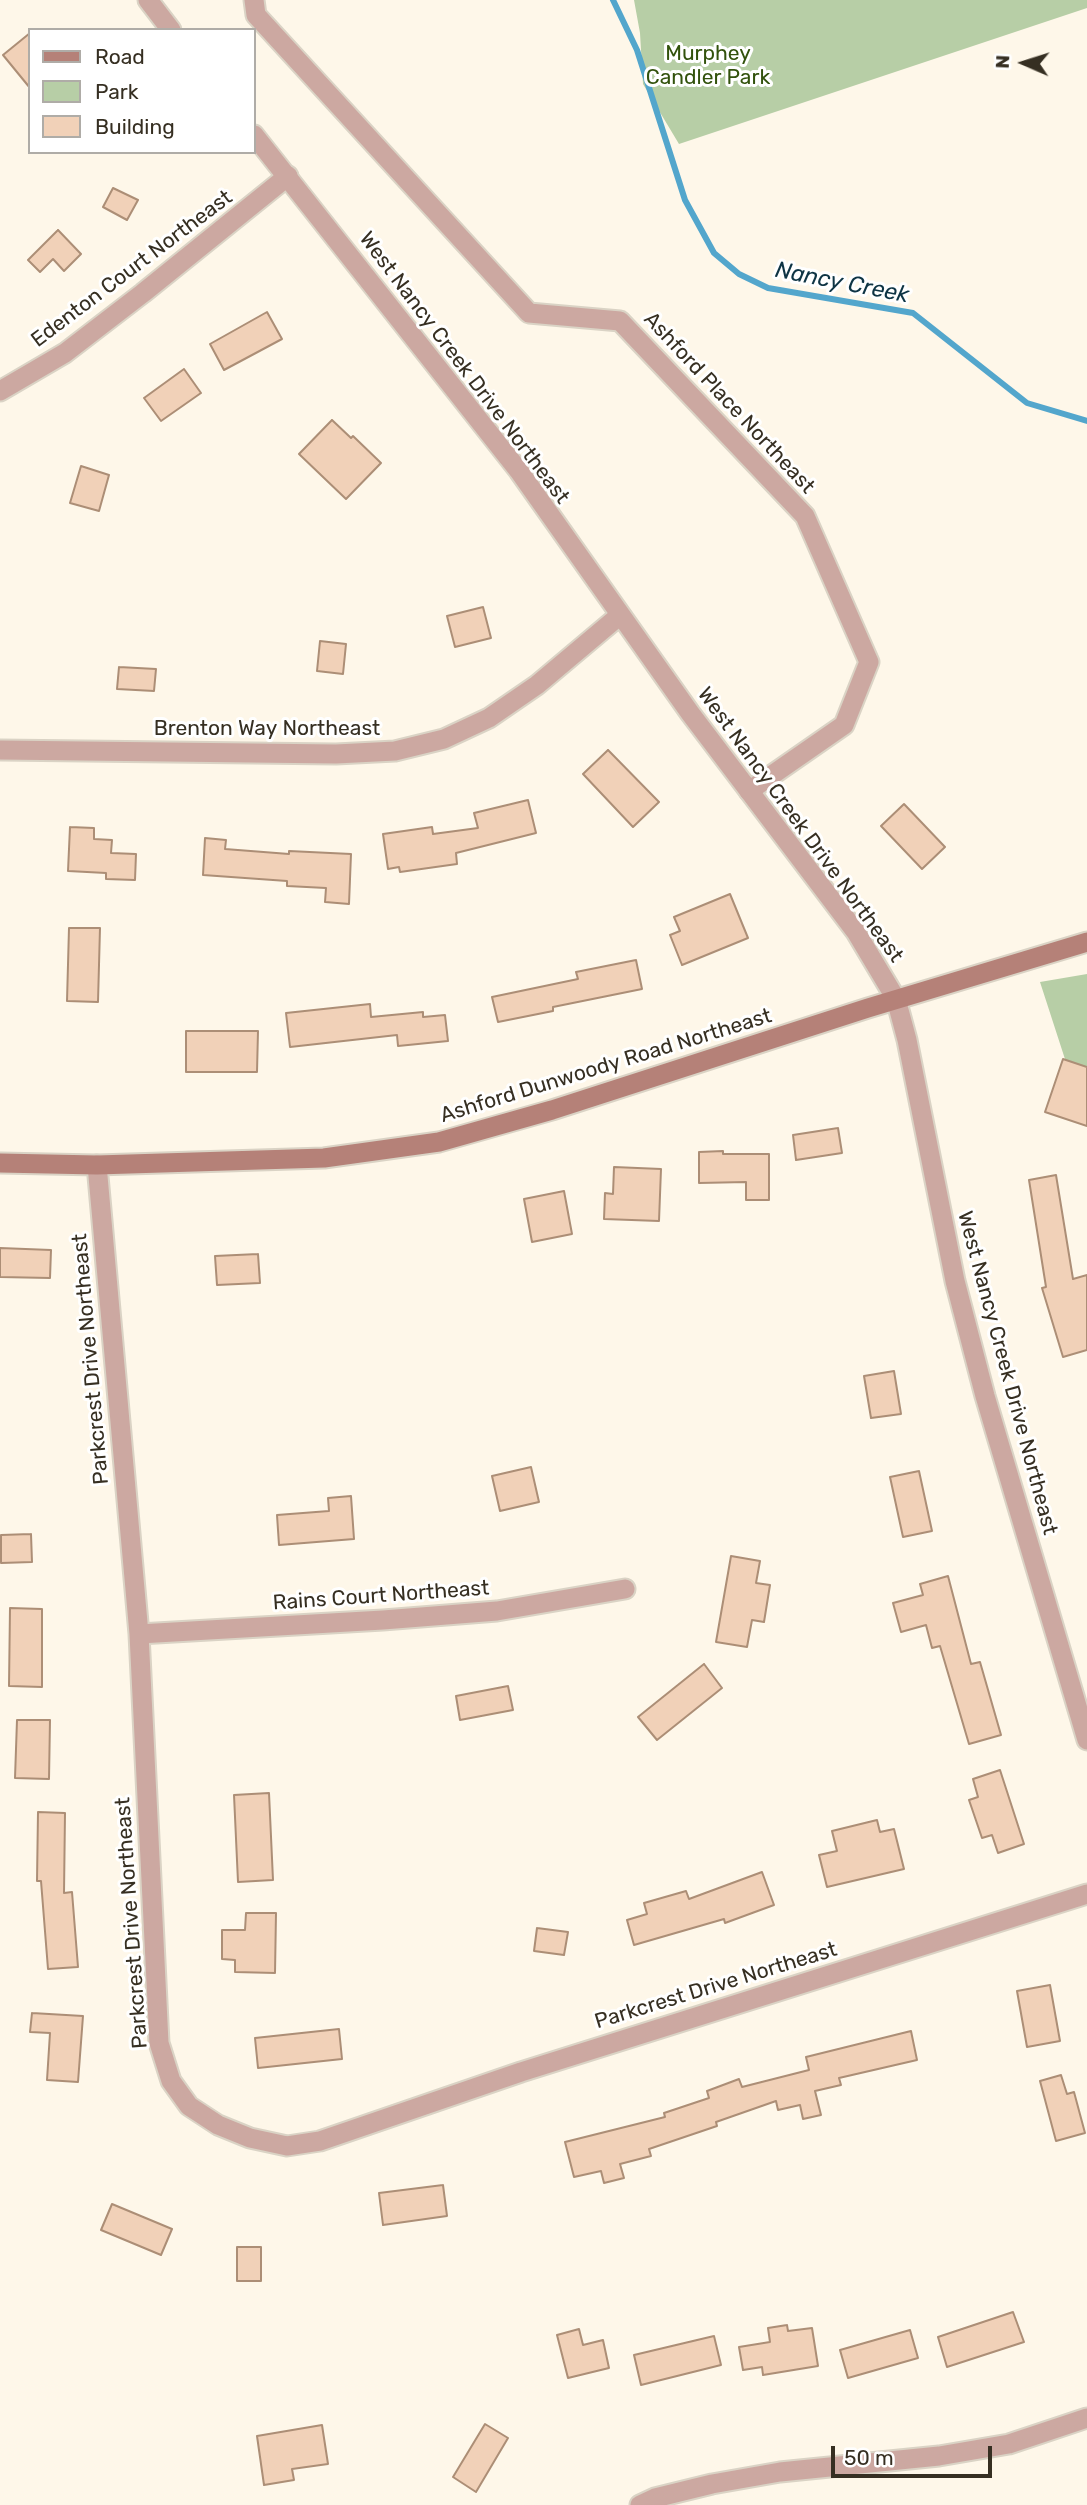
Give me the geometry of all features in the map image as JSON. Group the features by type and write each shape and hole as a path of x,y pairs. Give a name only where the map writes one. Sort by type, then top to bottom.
{"main road":[{"name":"Ashford Dunwoody Road Northeast","path":"0,1163 97,1165 324,1158 439,1142 552,1110 896,999 1087,942"}],"street":[{"path":"148,0 169,28"},
{"name":"Ashford Place Northeast","path":"254,0 256,15 529,313 620,321 805,516 869,662 844,725 749,791"},
{"name":"West Nancy Creek Drive Northeast","path":"256,137 519,471 620,616 856,932 896,999 907,1040 955,1281 985,1396 1087,1740"},
{"name":"Edenton Court Northeast","path":"0,391 65,353 288,176"},
{"name":"Brenton Way Northeast","path":"0,750 336,754 395,751 444,739 489,718 537,685 620,616"},
{"name":"Parkcrest Drive Northeast","path":"97,1165 139,1634 159,2043 171,2081 189,2106 218,2125 250,2138 287,2146 320,2141 521,2071 1087,1894"},
{"name":"Rains Court Northeast","path":"139,1634 497,1611 625,1589"},
{"path":"640,2505 654,2498 712,2484 780,2472 939,2456 1009,2444 1087,2418"}],"green space":[{"name":"Murphey Candler Park","path":"634,0 1087,0 1087,8 679,144 643,84 640,33"},
{"path":"1087,974 1087,1127 1040,982"}],"building":[{"path":"28,35 28,86 3,55"},
{"path":"113,188 138,200 127,220 103,207"},
{"path":"58,230 81,254 64,271 53,259 40,272 28,260"},
{"path":"267,312 282,339 224,370 210,344"},
{"path":"184,369 201,393 161,421 144,398"},
{"path":"332,420 381,463 346,499 299,454"},
{"path":"81,466 109,475 99,511 70,503"},
{"path":"483,607 491,638 455,647 447,616"},
{"path":"320,641 346,644 343,674 317,671"},
{"path":"119,667 156,669 154,691 117,689"},
{"path":"608,750 659,802 633,827 583,774"},
{"path":"528,800 536,833 456,853 457,864 400,872 399,867 388,869 383,834 432,827 433,834 478,828 474,813"},
{"path":"904,804 945,847 922,869 881,826"},
{"path":"70,827 94,828 94,839 112,840 111,853 136,854 135,880 106,879 106,873 68,871"},
{"path":"205,838 226,840 225,849 289,854 289,851 351,854 349,904 325,902 326,888 287,886 287,881 203,875"},
{"path":"730,894 748,938 682,965 670,935 680,931 674,917"},
{"path":"69,928 100,928 98,1002 67,1001"},
{"path":"636,960 642,989 553,1007 553,1011 498,1022 492,997 578,979 576,972"},
{"path":"370,1004 371,1017 423,1012 423,1017 445,1015 448,1041 398,1046 397,1035 290,1047 286,1013"},
{"path":"186,1031 258,1031 257,1072 186,1072"},
{"path":"1063,1059 1087,1067 1087,1126 1045,1112"},
{"path":"838,1128 842,1153 796,1160 793,1135"},
{"path":"723,1151 723,1154 769,1154 769,1200 746,1200 746,1182 699,1183 699,1152"},
{"path":"614,1167 661,1169 659,1221 604,1219 605,1193 613,1194"},
{"path":"1056,1175 1073,1279 1087,1275 1087,1350 1063,1357 1042,1288 1046,1287 1029,1180"},
{"path":"564,1191 572,1234 532,1242 524,1199"},
{"path":"0,1248 51,1250 50,1278 0,1277"},
{"path":"258,1254 260,1283 217,1285 215,1256"},
{"path":"894,1371 901,1414 871,1418 864,1376"},
{"path":"531,1467 539,1502 500,1511 492,1476"},
{"path":"919,1471 932,1531 903,1537 890,1477"},
{"path":"351,1496 354,1539 279,1545 277,1515 329,1511 328,1498"},
{"path":"31,1534 32,1562 1,1563 1,1535"},
{"path":"731,1556 760,1561 756,1583 770,1585 764,1622 752,1620 747,1647 716,1642"},
{"path":"948,1576 971,1664 980,1662 1001,1735 969,1744 940,1646 932,1648 926,1625 901,1632 893,1603 923,1595 920,1584"},
{"path":"10,1608 42,1609 42,1687 9,1686"},
{"path":"704,1664 722,1688 657,1740 638,1717"},
{"path":"508,1686 513,1710 460,1720 456,1696"},
{"path":"17,1720 50,1720 49,1779 15,1778"},
{"path":"1000,1770 1024,1844 998,1853 992,1835 982,1838 969,1800 978,1797 973,1779"},
{"path":"269,1793 273,1880 238,1882 234,1795"},
{"path":"38,1812 65,1813 64,1893 72,1892 78,1967 48,1969 41,1881 37,1881"},
{"path":"877,1820 880,1832 894,1829 904,1869 827,1887 819,1855 837,1851 832,1831"},
{"path":"762,1872 774,1905 725,1923 724,1919 634,1945 627,1920 647,1914 644,1903 686,1891 689,1899"},
{"path":"246,1913 276,1913 275,1973 235,1972 235,1960 222,1959 222,1930 245,1930"},
{"path":"537,1928 568,1932 564,1955 534,1951"},
{"path":"1050,1985 1060,2041 1027,2047 1017,1991"},
{"path":"32,2013 83,2016 78,2082 47,2080 50,2033 30,2032"},
{"path":"339,2029 342,2059 258,2068 255,2038"},
{"path":"911,2031 917,2060 839,2078 841,2085 815,2091 821,2115 803,2119 800,2105 778,2110 776,2101 716,2122 717,2126 649,2149 651,2156 620,2164 624,2178 604,2183 601,2171 574,2177 565,2142 665,2117 664,2113 709,2098 707,2091 739,2079 742,2087 809,2070 806,2057"},
{"path":"1061,2075 1067,2094 1074,2092 1085,2133 1056,2141 1040,2081"},
{"path":"443,2185 447,2216 383,2225 379,2193"},
{"path":"112,2204 172,2229 161,2255 101,2230"},
{"path":"237,2247 261,2247 261,2281 237,2281"},
{"path":"1013,2312 1024,2342 947,2367 938,2337"},
{"path":"787,2325 788,2331 812,2328 818,2366 763,2375 762,2367 743,2370 739,2347 770,2342 768,2328"},
{"path":"579,2329 583,2345 603,2340 609,2368 568,2378 557,2335"},
{"path":"910,2330 918,2358 848,2378 840,2350"},
{"path":"714,2336 721,2365 641,2385 634,2355"},
{"path":"485,2424 508,2438 476,2492 453,2477"},
{"path":"322,2425 328,2464 292,2469 294,2480 264,2485 257,2436"}],"waterway":[{"name":"Nancy Creek","path":"613,0 637,50 685,200 714,253 739,274 768,288 913,313 1027,403 1087,421"}]}
